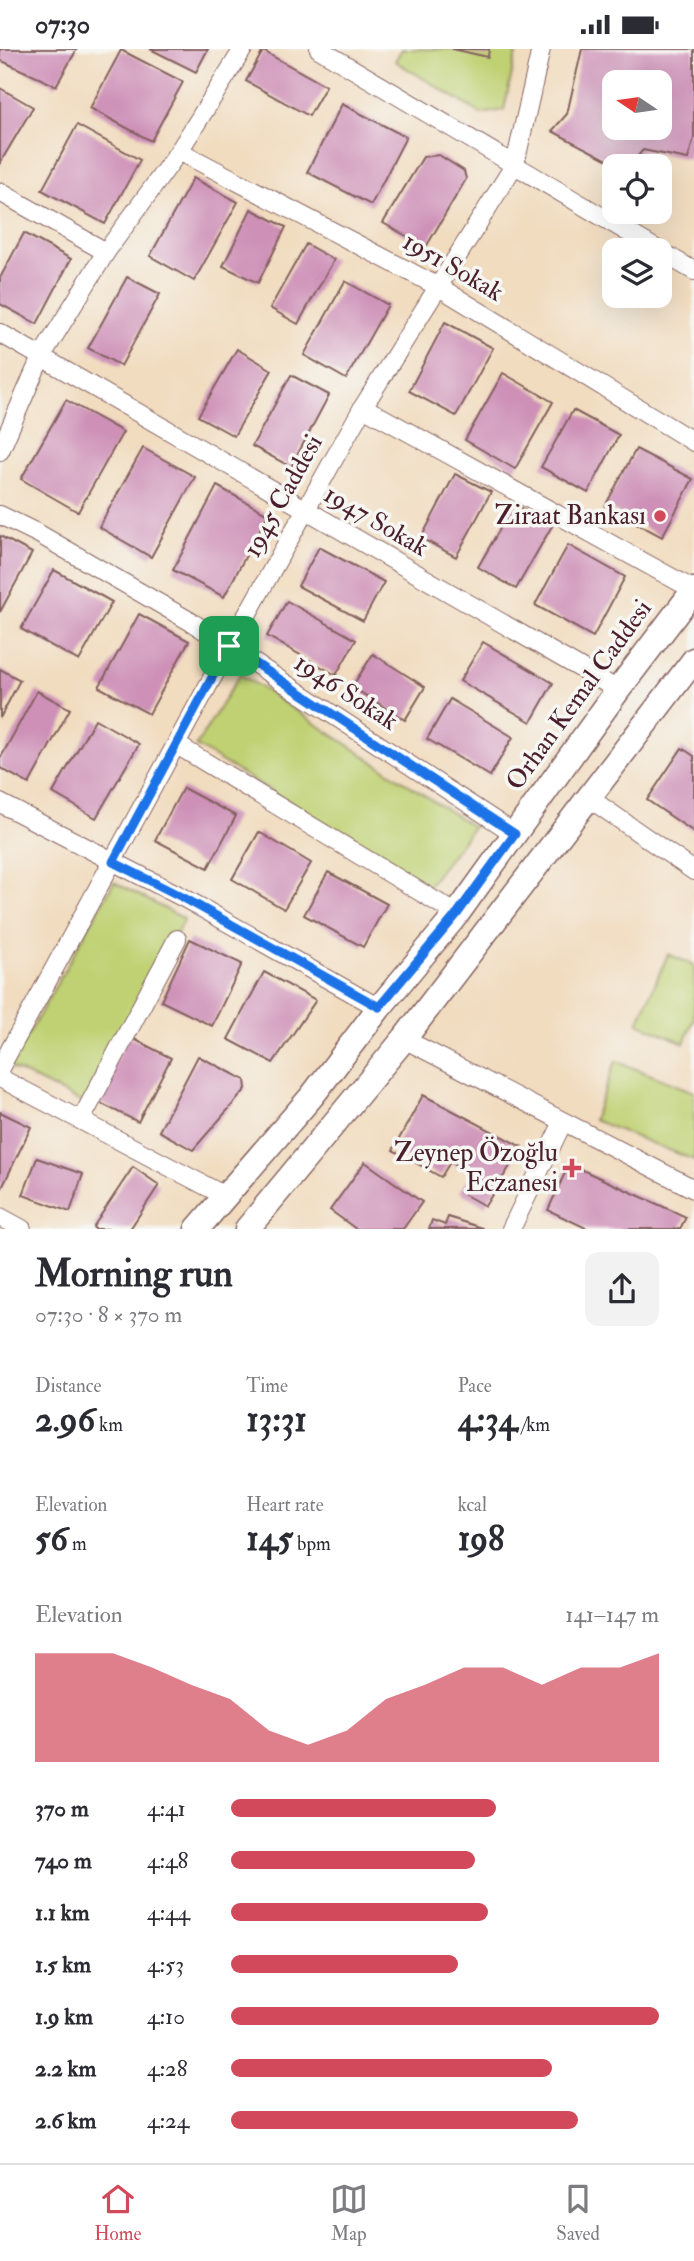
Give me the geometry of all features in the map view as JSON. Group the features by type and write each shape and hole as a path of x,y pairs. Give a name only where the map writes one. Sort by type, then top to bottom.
{"main road":[{"name":"Orhan Kemal Caddesi","path":"197,1229 312,1096 379,1007 457,914 618,689 694,590"},
{"path":"247,1229 404,1039 694,660"},
{"path":"379,1007 404,1039"}],"street":[{"path":"0,451 41,357 106,252 179,151 243,49"},
{"path":"318,49 637,238"},
{"name":"1945 Caddesi","path":"0,1068 229,646 363,407 515,165 541,49"},
{"name":"1951 Sokak","path":"179,151 439,287 694,442"},
{"path":"0,192 106,252"},
{"path":"672,258 694,271"},
{"name":"1947 Sokak","path":"0,333 618,689"},
{"path":"363,407 694,590"},
{"name":"1946 Sokak","path":"0,515 39,534 194,623 515,834"},
{"path":"177,744 457,914"},
{"path":"589,798 694,871"},
{"path":"0,803 184,898 379,1007"},
{"path":"81,1120 177,939"},
{"path":"404,1039 694,1189"},
{"path":"0,1078 225,1196"},
{"path":"511,1229 563,1122"},
{"path":"0,1217 22,1229"}],"green space":[{"path":"402,49 517,49 504,110 481,114 395,61"},
{"path":"240,674 473,827 428,886 196,746"},
{"path":"114,882 184,919 85,1104 10,1067"},
{"path":"668,954 694,965 694,1019 684,1043 638,1023"},
{"path":"616,1061 694,1092 694,1160 593,1120"}],"building":[{"path":"0,49 77,49 56,86 0,60"},
{"path":"150,49 208,49 196,72"},
{"path":"452,49 489,49 488,57"},
{"path":"582,49 694,49 694,138 688,159 643,150 640,154 602,154 602,157 552,131 567,114"},
{"path":"121,50 183,82 151,141 90,108"},
{"path":"263,51 326,86 309,116 246,81"},
{"path":"0,88 33,107 0,163"},
{"path":"342,104 406,137 371,205 307,172"},
{"path":"77,125 140,160 105,224 42,190"},
{"path":"439,155 464,171 466,179 426,247 383,223 423,157"},
{"path":"193,178 238,202 194,281 150,256"},
{"path":"251,209 286,227 258,283 223,266"},
{"path":"24,233 71,259 37,324 0,304 0,278"},
{"path":"306,244 334,260 298,324 270,308"},
{"path":"127,277 160,294 121,366 88,348"},
{"path":"345,281 388,305 346,379 304,355"},
{"path":"445,322 493,348 456,416 409,391"},
{"path":"237,349 272,370 234,436 198,416"},
{"path":"503,373 553,402 515,469 465,440"},
{"path":"291,375 329,395 291,467 252,446"},
{"path":"66,400 123,432 78,512 21,479"},
{"path":"573,410 619,435 588,493 541,467"},
{"path":"143,448 195,477 151,557 99,527"},
{"path":"636,449 693,479 662,537 605,506"},
{"path":"455,474 491,492 456,557 421,538"},
{"path":"217,486 268,514 224,597 173,570"},
{"path":"514,504 552,526 516,589 478,567"},
{"path":"0,536 32,553 0,612"},
{"path":"568,545 625,577 593,637 535,605"},
{"path":"319,547 384,582 363,621 298,586"},
{"path":"54,570 112,602 79,661 21,629"},
{"path":"287,601 356,640 336,675 267,636"},
{"path":"139,614 189,641 149,714 99,687"},
{"path":"483,642 553,683 531,722 460,681"},
{"path":"373,654 425,687 405,720 352,687"},
{"path":"0,669 20,680 0,718"},
{"path":"37,691 70,709 29,784 0,768 0,759"},
{"path":"450,699 513,737 490,776 427,739"},
{"path":"95,719 139,744 96,818 53,793"},
{"path":"682,748 694,756 694,832 647,800"},
{"path":"183,788 236,816 208,868 155,840"},
{"path":"259,832 311,863 284,909 232,879"},
{"path":"328,872 387,904 363,947 304,915"},
{"path":"190,939 242,964 212,1026 161,1001"},
{"path":"264,972 316,1000 273,1063 228,1039"},
{"path":"128,1036 171,1058 138,1122 96,1101"},
{"path":"198,1056 245,1080 246,1089 193,1150 159,1131"},
{"path":"423,1095 522,1147 485,1206 460,1192 472,1173 450,1162 441,1177 393,1150"},
{"path":"0,1112 31,1127 0,1192"},
{"path":"37,1158 83,1174 70,1212 23,1195"},
{"path":"365,1162 422,1202 403,1229 356,1229 330,1210"},
{"path":"569,1164 686,1217 680,1229 588,1229 548,1210"},
{"path":"133,1167 159,1185 130,1229 95,1229 93,1227"},
{"path":"448,1217 482,1229 429,1229 432,1220 445,1225"}],"place":[{"name":"Ziraat Bankası","path":"660,516"},
{"name":"Zeynep Özoğlu Eczanesi","path":"572,1168"}],"route":[{"path":"229,646 515,834 457,914 379,1007 184,898 113,862 229,646"}]}
